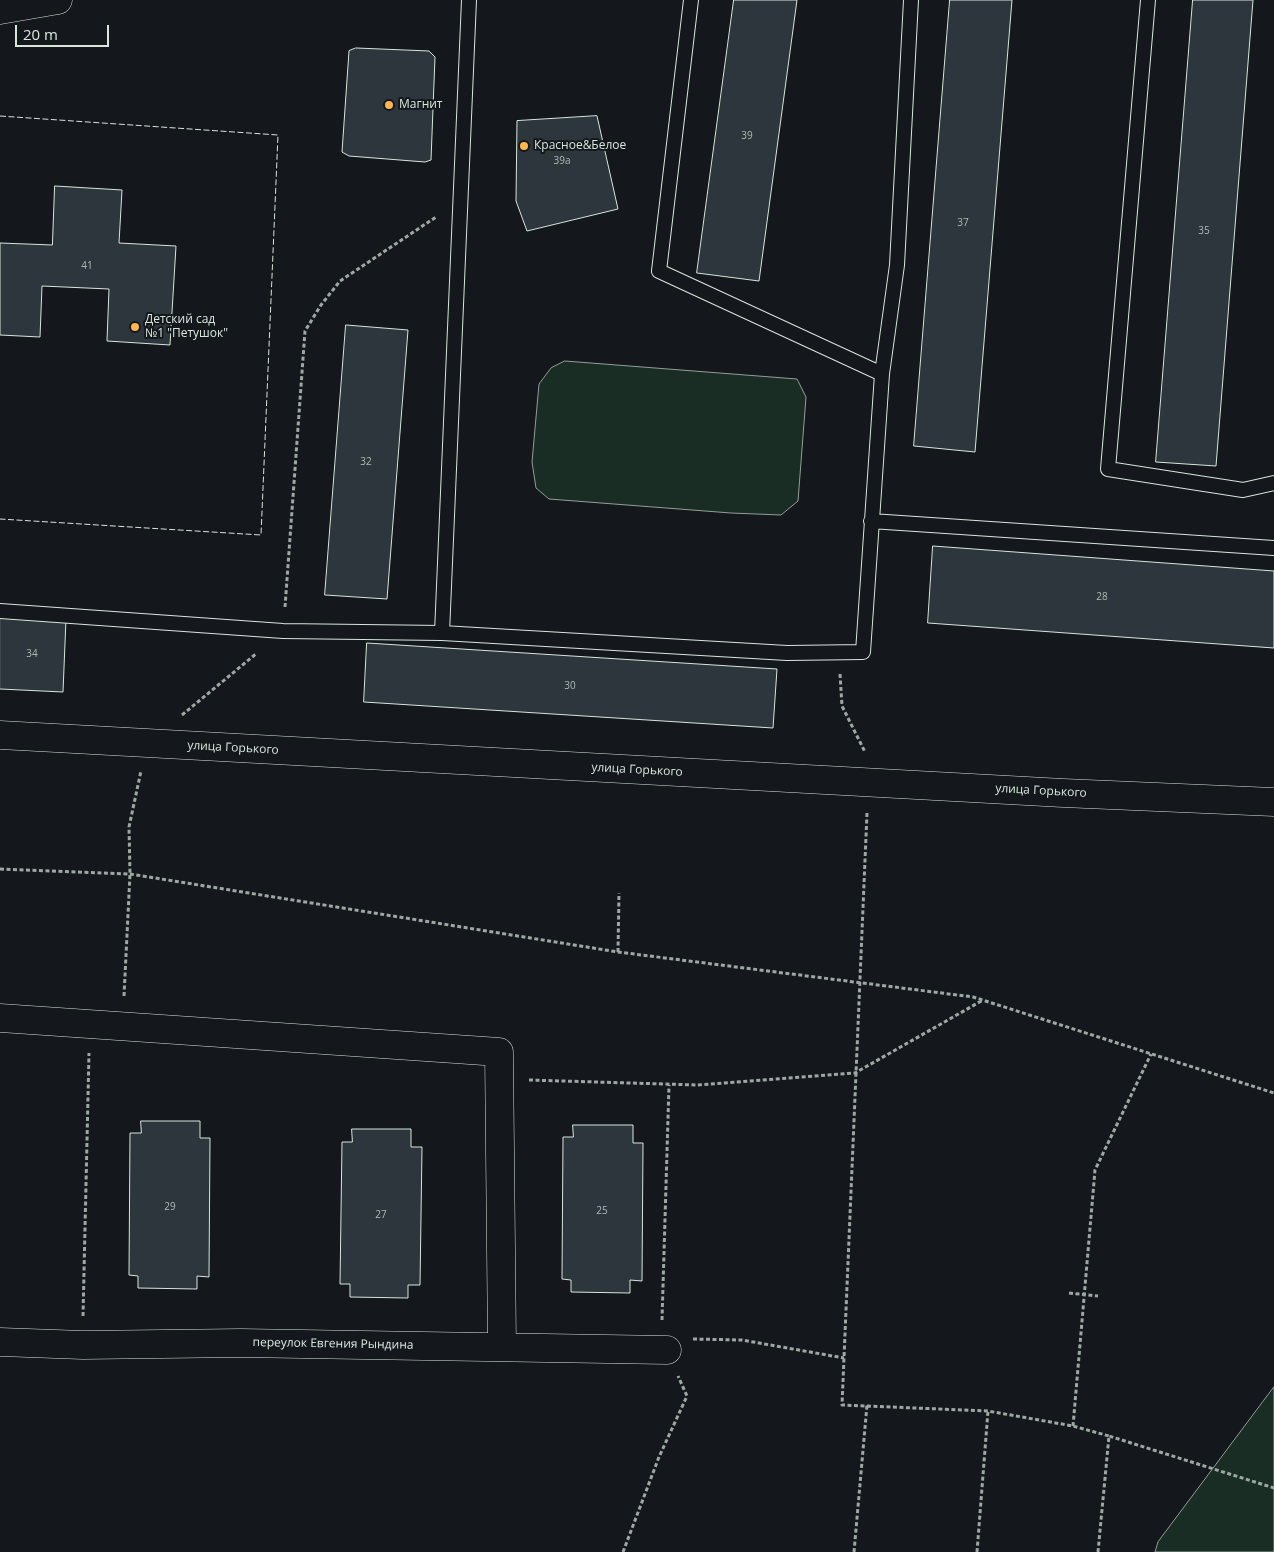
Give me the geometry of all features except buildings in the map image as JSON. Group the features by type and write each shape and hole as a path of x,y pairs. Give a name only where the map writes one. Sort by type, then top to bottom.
{"street":[{"path":"0,10 58,0"},
{"name":"улица Горького","path":"0,735 1274,802"},
{"path":"0,1018 499,1052 502,1347"},
{"name":"переулок Евгения Рындина","path":"0,1342 83,1345 240,1343 502,1347 664,1339"}],"lane":[{"path":"442,633 469,0"},
{"path":"691,0 659,272 882,374"},
{"path":"0,611 283,631 442,633 787,653 863,652 882,374 897,265 911,0"},
{"path":"1148,0 1108,469 1243,490 1274,483"},
{"path":"871,521 1274,548"}],"path":[{"path":"123,1027 130,874 129,827 148,743 283,631 305,330 321,305 340,281 460,200"},
{"path":"840,673 842,706 865,750 869,782 842,1405 988,1411 1073,1426 1274,1488"},
{"path":"0,869 130,874 618,952 973,997 1274,1093"},
{"path":"618,952 619,894"},
{"path":"499,1079 697,1085 855,1073 984,1000"},
{"path":"83,1345 89,1024"},
{"path":"1073,1426 1096,1170 1151,1054"},
{"path":"623,1552 659,1458 687,1396 664,1339 669,1085"},
{"path":"1069,1294 1098,1296"},
{"path":"854,1552 867,1405"},
{"path":"977,1552 988,1411"},
{"path":"1098,1552 1109,1436"}],"green space":[{"path":"565,361 797,379 806,397 798,501 781,515 549,499 536,488 532,462 539,384 551,368"},
{"path":"1274,1387 1274,1552 1155,1552 1158,1542"}],"fence":[{"path":"0,116 278,135 261,535 0,519"}],"place":[{"name":"Магнит","path":"389,105"},
{"name":"Красное&Белое","path":"524,146"},
{"name":"Детский сад №1 \"Петушок\"","path":"135,327"}]}
